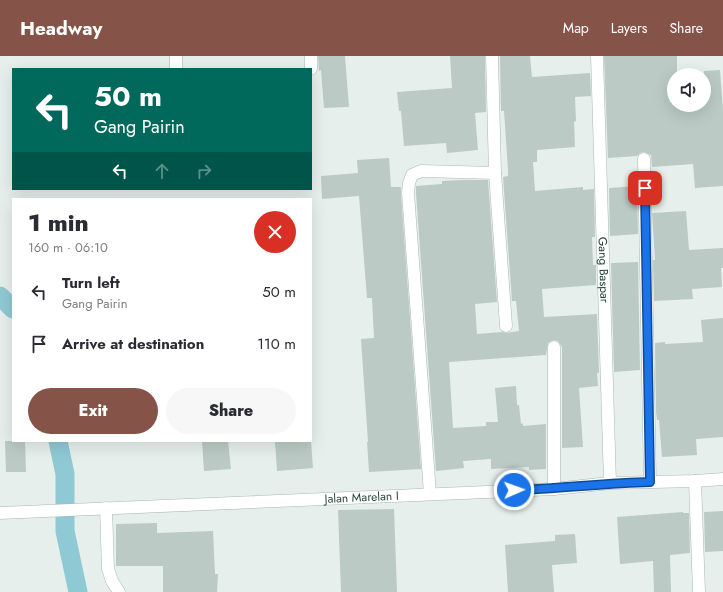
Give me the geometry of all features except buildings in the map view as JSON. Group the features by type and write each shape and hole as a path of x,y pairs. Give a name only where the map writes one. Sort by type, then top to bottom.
{"street":[{"path":"176,56 176,68"},
{"path":"311,56 311,68"},
{"path":"492,56 496,174 506,326"},
{"name":"Gang Baspar","path":"597,56 610,483"},
{"path":"644,159 650,482"},
{"path":"430,494 408,193 409,183 412,175 421,171 496,174"},
{"path":"554,347 554,489"},
{"name":"Jalan Marelan I","path":"0,513 554,489 610,483 723,479"},
{"path":"695,481 699,592"},
{"path":"100,508 108,569 112,581 119,592"}],"waterway":[{"path":"0,296 12,308"},
{"path":"58,442 65,474 65,531 78,592"}],"route":[{"path":"514,490 554,489 610,483 650,482 645,188"}]}
